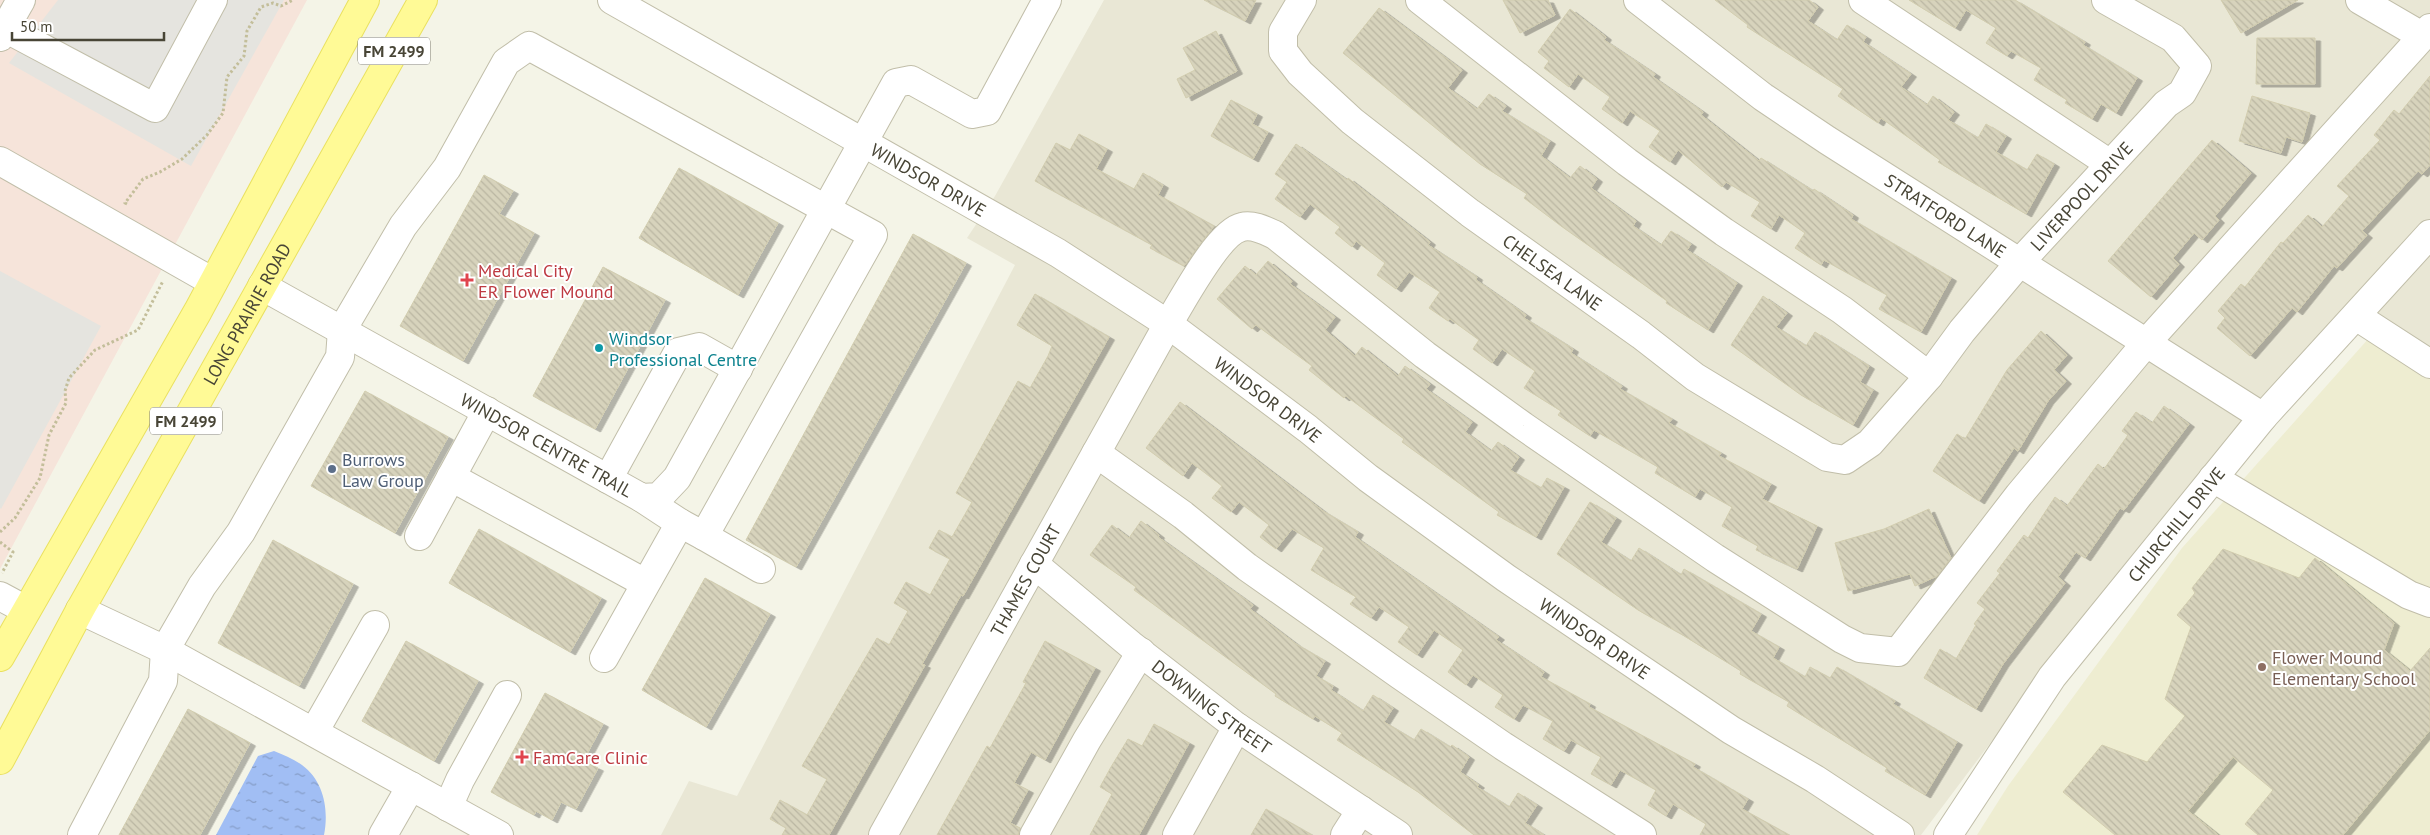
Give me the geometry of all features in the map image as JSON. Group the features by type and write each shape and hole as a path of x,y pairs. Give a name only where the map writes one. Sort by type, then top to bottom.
{"main road":[{"name":"FM 2499","path":"0,657 213,282 365,0"},
{"name":"LONG PRAIRIE ROAD","path":"0,760 80,610 423,0"}],"street":[{"path":"20,0 3,32 155,108 213,0"},
{"name":"WINDSOR DRIVE","path":"612,0 1058,253 1168,324 1308,429 1368,478 1506,578 1731,730 1815,779 1900,835"},
{"name":"CHELSEA LANE","path":"1302,0 1283,32 1283,51 1300,72 1352,120 1470,213 1640,334 1695,377 1827,458 1845,460"},
{"path":"1420,0 1634,167 1724,232 1842,310 1929,376"},
{"name":"STRATFORD LANE","path":"1638,0 1763,97 2263,417"},
{"path":"1863,0 2110,164"},
{"name":"LIVERPOOL DRIVE","path":"1845,460 1870,443 1929,376 1962,331 2020,262 2166,104 2182,93 2197,66 2173,38 2106,0"},
{"path":"2146,343 2426,32 2360,0"},
{"name":"WINDSOR CENTRE TRAIL","path":"262,286 642,498 659,497 677,478 896,83 911,80 972,114 987,111 1041,2"},
{"path":"82,835 163,681 165,650 202,586 241,532 340,357 342,330 403,226 447,168 506,62 529,46 873,235 704,536"},
{"path":"0,161 213,282"},
{"name":"THAMES COURT","path":"883,835 1168,324 1215,249 1227,234 1242,226 1259,228 1275,235 1432,360 1714,558 1842,639 1860,648 1898,652 2019,495 2146,343"},
{"name":"CHURCHILL DRIVE","path":"1948,835 2052,677 2263,417 2430,234"},
{"path":"2356,316 2430,364"},
{"path":"608,479 678,352 699,346 738,369"},
{"path":"419,536 487,411"},
{"path":"1096,453 1183,515 1247,566 1400,675 1503,746 1642,835"},
{"path":"451,477 645,583"},
{"path":"2213,478 2401,590 2430,603"},
{"path":"642,498 680,523 761,569"},
{"path":"604,658 680,523"},
{"name":"DOWNING STREET","path":"1034,564 1141,652 1237,727 1398,835"},
{"path":"0,596 26,610"},
{"path":"80,610 165,650 499,835"},
{"path":"314,732 375,625"},
{"path":"1034,835 1087,740 1141,652"},
{"path":"448,807 460,780 507,695"},
{"path":"1176,835 1237,727"},
{"path":"383,835 411,786"},
{"path":"1345,835 1361,810"}],"path":[{"path":"130,205 125,203 143,179 160,172 182,159 206,135 224,113 227,76 244,56 247,32 262,7 273,3 281,6 293,0"},
{"path":"0,532 15,518 40,478 49,435 66,403 65,391 69,378 95,350 138,330 167,274"},
{"path":"0,542 13,552 0,576"}],"shaded area":[{"path":"0,0 307,0 0,569"},
{"path":"58,0 284,0 191,166 9,63"},
{"path":"1104,0 2430,0 2430,375 2346,315 2242,422 2126,563 1921,835 661,835 689,781 737,796 1015,265 967,238 995,196"},
{"path":"0,271 101,326 1,509 0,508"},
{"name":"Flower Mound Elementary School","path":"2369,338 2430,375 2430,835 1977,835 2008,786 2182,548"}],"water":[{"path":"274,751 299,763 315,779 320,788 325,806 324,835 216,835 258,756"}],"building":[{"path":"1204,0 1256,0 1245,21"},
{"path":"1503,0 1548,0 1555,15 1520,33"},
{"path":"1715,0 1809,0 1818,7 1808,21 1837,40 1847,25 1866,37 1863,42 1911,74 1901,87 1927,105 1933,96 1954,112 1948,120 1978,138 1986,124 2006,136 1996,152 2027,170 2037,154 2054,164 2026,214 1938,162 1940,160 1881,118 1878,123 1838,96 1843,89 1747,27 1748,25"},
{"path":"1909,0 2015,0 2085,42 2083,45 2137,78 2116,113 2101,104 2092,119 2065,103 2067,100 2034,80 2041,68 2011,51 2007,56 1986,43 1996,28 1966,10 1955,28"},
{"path":"2221,0 2298,0 2241,33"},
{"path":"1379,8 1462,70 1448,88 1477,109 1489,94 1506,106 1502,111 1550,141 1541,156 1570,178 1580,166 1597,179 1591,188 1636,221 1633,226 1661,245 1671,231 1691,244 1687,250 1737,283 1708,330 1666,303 1667,301 1524,198 1527,194 1480,164 1343,53"},
{"path":"1570,9 1606,37 1604,40 1655,74 1653,77 1703,112 1701,115 1759,161 1761,158 1813,191 1814,189 1853,215 1851,219 1951,278 1921,332 1879,309 1887,295 1824,260 1821,265 1795,248 1805,233 1779,215 1771,229 1751,216 1760,202 1726,182 1722,187 1678,150 1670,162 1649,147 1660,131 1630,111 1622,123 1602,109 1610,97 1578,74 1569,87 1544,68 1549,61 1538,52"},
{"path":"1216,31 1237,71 1186,98 1177,79 1195,70 1183,48"},
{"path":"2257,38 2315,38 2315,84 2256,84"},
{"path":"2430,76 2430,165 2422,174 2418,171 2362,231 2367,235 2337,268 2334,266 2297,312 2292,308 2250,356 2217,328 2225,318 2218,311 2241,284 2245,287 2281,242 2283,243 2308,215 2322,227 2349,196 2337,186 2380,140 2374,135 2394,110 2399,114"},
{"path":"2252,96 2310,113 2302,142 2286,137 2281,153 2239,141"},
{"path":"1231,100 1257,114 1252,124 1268,132 1253,159 1211,136"},
{"path":"1079,134 1107,149 1096,169 1134,189 1143,173 1163,185 1158,195 1214,226 1184,266 1150,248 1152,245 1035,181 1056,143 1070,150"},
{"path":"2212,140 2251,173 2215,216 2219,220 2202,240 2194,233 2173,258 2179,264 2151,297 2108,261"},
{"path":"1296,144 1347,180 1348,178 1430,242 1428,245 1477,277 1476,280 1526,315 1524,318 1573,349 1571,353 1622,386 1620,389 1672,419 1669,423 1721,453 1719,456 1771,484 1762,499 1817,526 1797,569 1756,550 1758,546 1722,526 1732,507 1700,489 1695,497 1655,473 1658,467 1594,430 1590,436 1558,415 1561,411 1524,388 1535,371 1502,349 1492,363 1473,349 1479,340 1450,319 1448,321 1429,308 1440,292 1409,272 1396,289 1377,275 1385,263 1356,241 1352,247 1335,233 1340,227 1310,204 1300,217 1275,199 1287,182 1275,174"},
{"path":"679,168 778,223 738,295 639,238"},
{"name":"Medical City ER Flower Mound","path":"484,175 513,191 499,214 534,233 463,361 400,326"},
{"path":"913,234 966,263 796,567 746,540"},
{"path":"1268,261 1292,281 1290,284 1335,317 1325,330 1355,356 1362,347 1398,376 1405,366 1430,384 1426,389 1472,422 1465,432 1491,451 1498,442 1519,457 1510,470 1541,488 1547,478 1564,487 1536,537 1497,515 1499,512 1402,442 1404,439 1346,396 1344,398 1309,370 1312,366 1256,325 1252,329 1217,299 1245,266 1256,275"},
{"name":"Windsor Professional Centre","path":"603,267 665,300 595,429 533,396"},
{"path":"1035,294 1109,337 963,596 961,595 922,664 925,665 829,835 782,835 786,828 770,819 780,800 807,815 827,779 802,766 877,638 889,645 908,611 894,603 906,582 930,595 950,559 929,548 939,530 952,537 972,502 956,493 1018,381 1030,388 1048,356 1052,346 1017,325"},
{"path":"1763,296 1787,313 1776,327 1806,346 1815,332 1869,366 1860,382 1873,390 1853,425 1801,395 1731,345"},
{"path":"2041,331 2067,355 2054,370 2066,381 2048,401 2018,451 2014,448 1979,501 1933,471 1957,434 1965,439 2007,370"},
{"path":"365,391 448,437 395,533 311,486"},
{"path":"1180,402 1323,511 1358,532 1355,537 1499,637 1496,640 1544,672 1541,677 1590,704 1589,707 1695,764 1693,767 1748,799 1742,809 1789,835 1700,835 1706,824 1673,804 1666,816 1648,805 1656,790 1620,770 1611,785 1591,774 1601,757 1571,740 1564,751 1543,739 1553,721 1523,705 1514,719 1495,707 1503,695 1473,675 1466,685 1448,672 1463,650 1434,630 1417,655 1398,642 1409,627 1379,607 1371,618 1350,604 1356,597 1311,570 1324,548 1292,529 1276,549 1260,537 1269,525 1239,502 1231,512 1212,498 1222,486 1192,463 1183,476 1146,448"},
{"path":"2164,406 2189,424 2124,510 2120,508 2085,558 2076,552 2058,577 2065,583 2003,664 1976,709 1924,678 1940,649 1956,659 1976,625 1974,624 1985,609 1977,603 2000,573 1997,571 2024,535 2028,538 2055,497 2067,506 2098,464 2104,469 2128,435 2122,431 2136,412 2152,423"},
{"path":"1590,502 1616,518 1601,542 1631,561 1639,548 1681,575 1684,569 1761,614 1751,631 1779,647 1773,658 1805,677 1810,667 1830,678 1837,667 1895,701 1893,704 1957,742 1925,795 1885,771 1887,768 1787,706 1789,702 1740,674 1741,671 1681,634 1638,610 1557,554"},
{"path":"1929,509 1951,558 1937,576 1915,586 1910,574 1848,591 1835,543 1884,529"},
{"path":"1141,521 1159,535 1158,537 1253,605 1250,609 1296,644 1325,661 1316,676 1333,686 1331,690 1363,711 1373,695 1393,708 1384,722 1414,740 1421,729 1450,747 1452,745 1469,757 1460,772 1479,785 1477,787 1509,807 1518,793 1537,805 1525,823 1544,835 1474,835 1418,792 1337,740 1342,733 1315,716 1313,719 1275,696 1276,694 1134,590 1136,587 1090,555 1112,525 1129,538"},
{"path":"479,529 601,598 570,652 449,583"},
{"path":"273,540 353,584 299,686 218,643"},
{"path":"2223,549 2299,578 2315,558 2394,623 2384,650 2410,671 2430,648 2430,730 2343,835 2258,835 2245,824 2273,790 2233,757 2188,811 2218,835 2115,835 2063,792 2102,745 2147,762 2185,716 2165,699 2191,627 2177,615 2195,593 2192,588"},
{"path":"705,578 770,614 706,727 642,690"},
{"path":"406,641 478,681 434,761 362,721"},
{"path":"1045,641 1095,668 1045,760 1031,752 1014,783 1028,790 1010,823 1020,828 1018,835 937,835 987,746 990,748 1026,683 1023,682"},
{"path":"545,693 603,724 583,761 598,768 576,809 561,802 552,820 536,811 534,815 491,792"},
{"path":"188,709 250,743 200,835 119,835"},
{"path":"1154,724 1189,743 1139,835 1090,835 1112,794 1100,787 1111,767 1128,739 1142,746"},
{"path":"1266,809 1312,835 1251,835"}],"place":[{"name":"Medical City ER Flower Mound","path":"467,280"},
{"name":"Windsor Professional Centre","path":"599,348"},
{"name":"Burrows Law Group","path":"332,469"},
{"name":"Flower Mound Elementary School","path":"2262,667"},
{"name":"FamCare Clinic","path":"522,757"}]}
